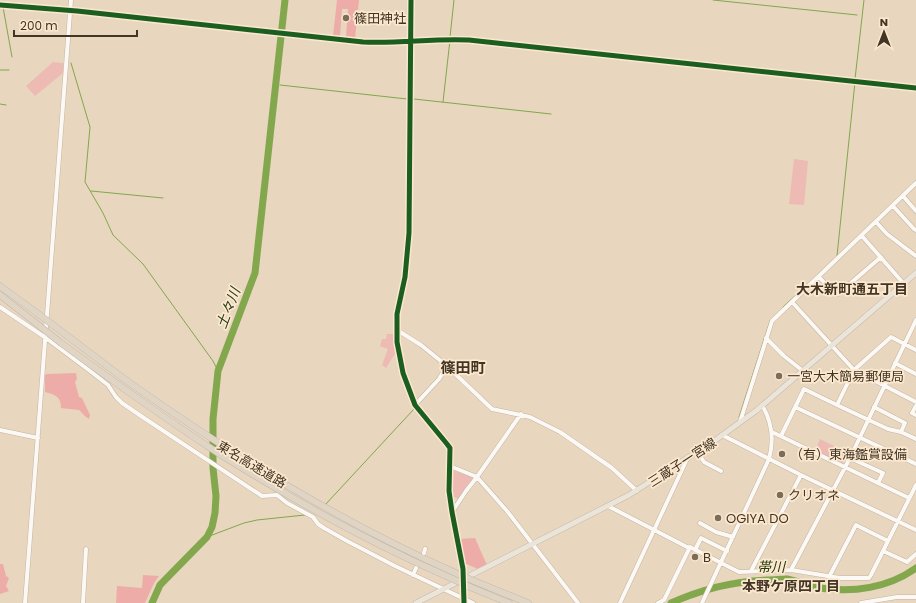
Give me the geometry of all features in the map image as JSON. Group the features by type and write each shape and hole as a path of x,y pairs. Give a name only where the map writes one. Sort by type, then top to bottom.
{"highway":[{"name":"東名高速道路","path":"0,286 127,381 217,443 374,542 453,579 528,603"},
{"name":"東名高速道路","path":"0,295 61,343 123,388 209,447 277,489 458,574 472,584 508,603"}],"main road":[{"name":"三蔵子一宮線","path":"416,603 637,491 722,435 762,405 803,371 916,273"}],"street":[{"path":"25,603 71,0"},
{"path":"411,0 409,233 405,277 397,314 398,351 403,373 415,405 448,444 450,453 449,491 463,569 464,601"},
{"path":"0,5 70,10 363,42 411,41 446,38 469,40 916,88"},
{"path":"740,422 772,321 916,183"},
{"path":"903,196 916,211"},
{"path":"893,206 916,230"},
{"path":"876,222 887,234 916,256"},
{"path":"862,236 904,284"},
{"path":"819,277 835,294 838,294 881,258"},
{"path":"792,302 854,370 916,402"},
{"path":"0,307 46,338 108,385 122,403 262,496 276,495 287,503 314,516 318,524 324,528 464,601 473,603"},
{"path":"791,570 850,458 916,320"},
{"path":"397,330 448,366 492,409 530,417 560,432 612,468 637,491"},
{"path":"766,338 784,356 803,371"},
{"path":"837,405 854,370 891,338 916,350"},
{"path":"895,363 916,374"},
{"path":"415,405 448,366"},
{"path":"781,436 804,389 888,429 901,432 916,439"},
{"path":"703,601 769,459 772,432 766,411 762,405"},
{"path":"916,406 912,413 916,415"},
{"path":"795,407 916,464"},
{"path":"874,407 905,423 901,432"},
{"path":"452,512 521,414"},
{"path":"0,430 38,438"},
{"path":"772,432 910,498"},
{"path":"722,435 916,530"},
{"path":"697,451 704,462 721,471"},
{"path":"620,603 688,457"},
{"path":"850,458 883,473 878,483"},
{"path":"450,466 477,477 507,511 578,603"},
{"path":"751,571 801,475"},
{"path":"608,506 739,572 791,570 829,577 869,578 915,488"},
{"path":"700,523 716,532 733,537"},
{"path":"829,577 856,525 888,541"},
{"path":"695,550 701,538 727,551"},
{"path":"658,603 664,600 689,548"},
{"path":"83,603 86,549"},
{"path":"883,551 907,562 916,554"},
{"path":"413,575 416,568"},
{"path":"861,603 897,597 916,596"}],"shaded area":[{"name":"篠田神社","path":"337,0 359,0 355,38 346,37 348,9 342,9 340,37 333,36"},
{"path":"53,62 63,63 63,73 35,96 26,86"},
{"path":"794,159 808,161 804,205 789,204"},
{"path":"387,334 395,334 396,352 386,368 382,365 388,349 380,346 382,339 386,339"},
{"path":"76,373 77,379 75,382 79,397 82,398 90,415 89,419 79,410 61,408 59,398 45,392 45,375"},
{"path":"820,439 848,453 842,464 815,451"},
{"path":"452,470 472,477 473,479 459,499 452,496"},
{"path":"475,538 487,565 478,569 464,563 459,539"},
{"path":"0,564 3,564 6,576 9,578 6,586 9,591 0,594"},
{"path":"143,575 159,576 154,583 145,603 116,603 117,586 142,588"}],"waterway":[{"name":"土々川","path":"152,603 160,585 207,537 212,527 216,496 213,468 213,419 218,371 255,273 285,0"},
{"path":"450,37 454,0"},
{"path":"713,0 857,15"},
{"path":"855,79 864,0"},
{"path":"3,7 12,57"},
{"path":"443,102 450,40"},
{"path":"71,63 90,127 85,182 103,213 113,235 143,264 213,361 218,371"},
{"path":"0,70 9,70"},
{"path":"837,256 855,82"},
{"path":"280,85 407,99"},
{"path":"414,99 551,114"},
{"path":"0,104 6,105"},
{"path":"91,191 163,198"},
{"path":"783,307 809,283"},
{"path":"739,417 770,321"},
{"path":"325,505 414,409"},
{"path":"207,537 244,523 257,520 305,515"},
{"name":"帯川","path":"671,603 706,590 731,584 755,581 787,579 820,588 845,590 857,589 894,580 916,568"}],"cycle path":[{"path":"411,0 409,233 405,277 397,314 397,342 403,373 415,405 450,448 449,491 463,569 464,603"},
{"path":"0,5 77,11 363,42 469,40 916,88"}],"place":[{"name":"篠田神社","path":"346,18"},
{"name":"一宮大木簡易郵便局","path":"779,376"},
{"name":"（有）東海鑑賞設備","path":"782,454"},
{"name":"クリオネ","path":"780,495"},
{"name":"OGIYA DO","path":"718,518"},
{"name":"B","path":"695,557"}],"district":[{"name":"大木新町通五丁目","path":"852,289"},
{"name":"篠田町","path":"463,368"},
{"name":"本野ケ原四丁目","path":"791,586"}]}
